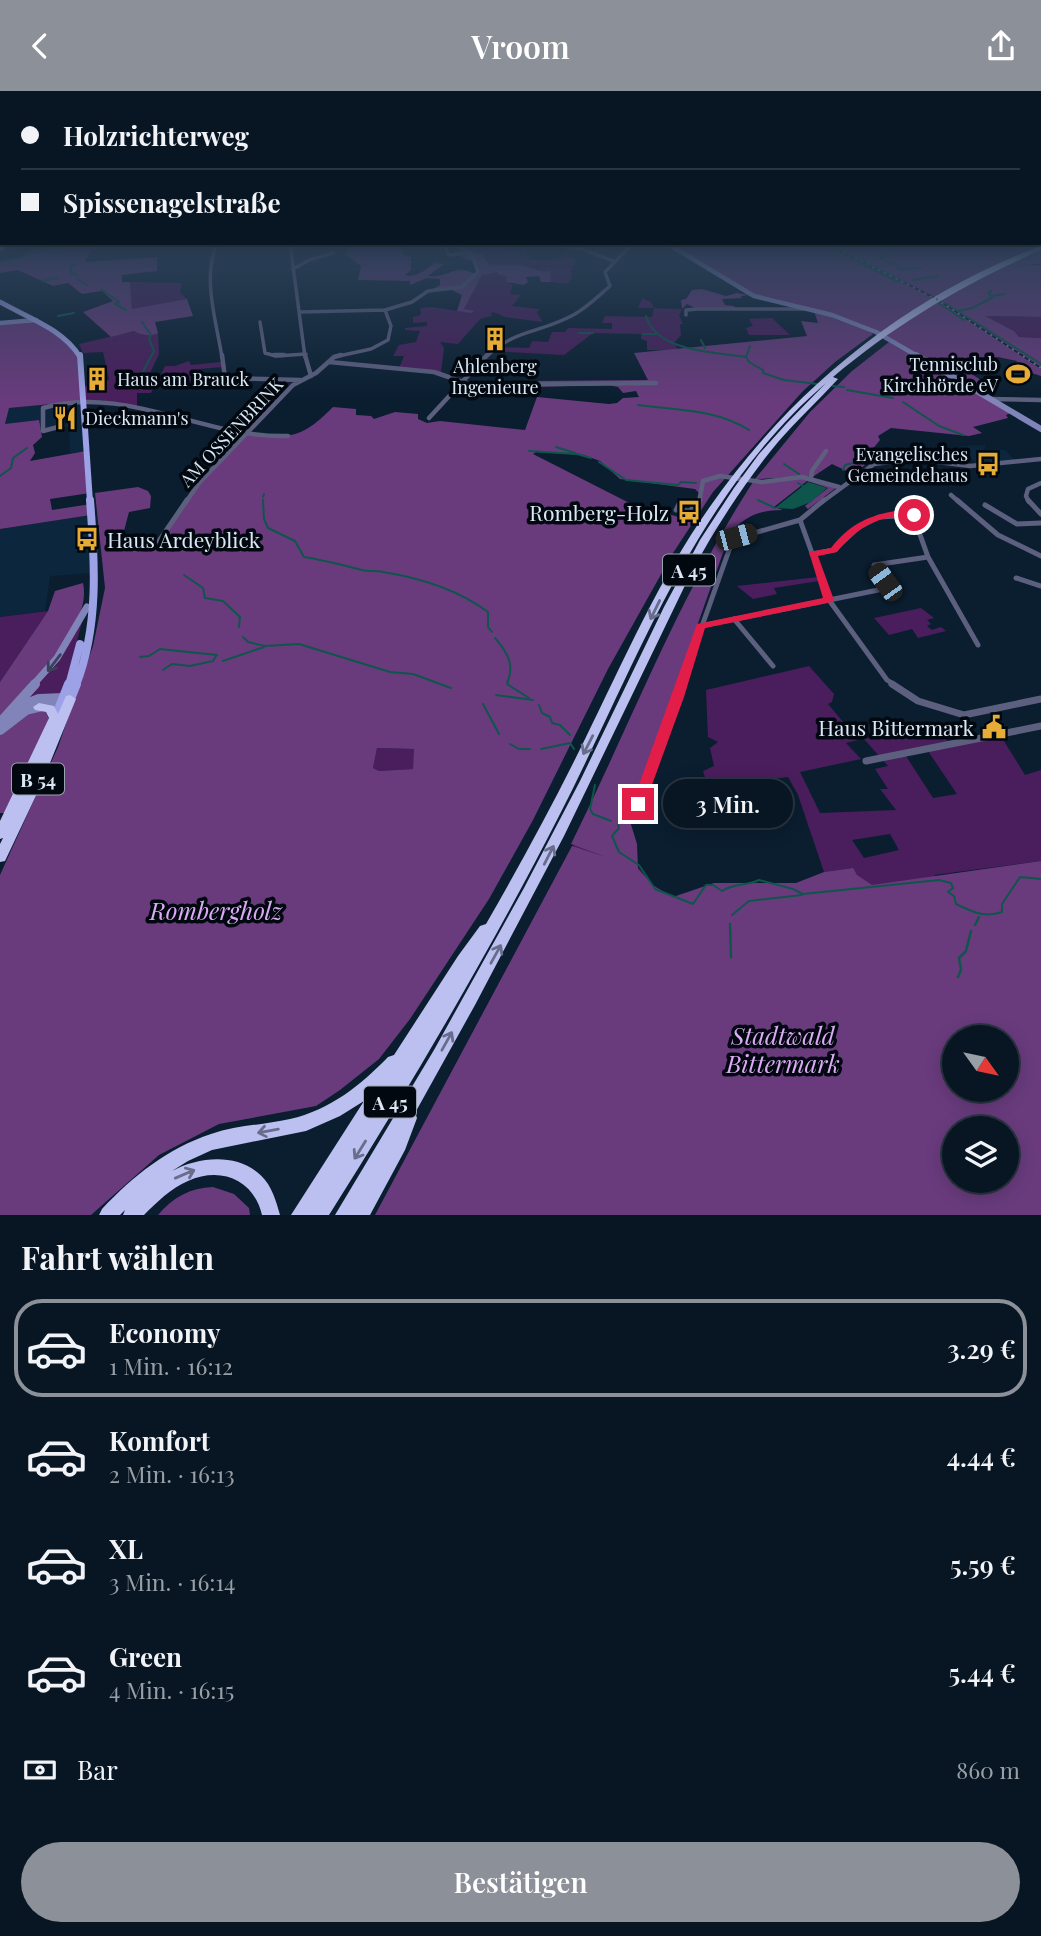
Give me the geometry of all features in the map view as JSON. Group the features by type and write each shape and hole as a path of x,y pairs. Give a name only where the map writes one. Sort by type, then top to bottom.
{"highway":[{"name":"A 45","path":"319,1215 461,988 542,869 687,551 740,478 812,394 886,333 946,295"},
{"name":"A 45","path":"344,1215 420,1089 461,988 625,685"},
{"name":"B 54","path":"0,857 36,785 66,699"},
{"path":"39,707 50,709 55,718"},
{"name":"B 54","path":"0,834 55,718"},
{"path":"108,1215 157,1170 194,1149 226,1139 302,1124 344,1106 379,1076 461,988"},
{"path":"300,1215 417,1033"},
{"path":"360,1215 399,1144 420,1089"},
{"path":"132,1215 169,1181 185,1172 220,1166 235,1170 255,1181 266,1197 271,1215"}],"main road":[{"path":"756,295 865,327 1041,429"},
{"name":"B 54","path":"0,302 47,326 73,345 80,356 94,544 93,577 89,628 76,688 55,718"},
{"path":"13,323 27,315"},
{"path":"13,323 36,320"},
{"path":"0,323 27,323 36,320"},
{"name":"B 54","path":"27,323 47,326"},
{"name":"B 54","path":"66,699 93,577"},
{"path":"0,723 57,658 87,607"},
{"path":"10,711 39,699 66,699"},
{"path":"0,730 20,713 66,699"}],"street":[{"path":"212,295 225,378 302,380"},
{"path":"297,295 308,374 311,376"},
{"path":"300,312 385,310 412,302 422,295"},
{"path":"429,418 462,384 476,365 508,339 561,321 586,307 599,295"},
{"path":"686,315 686,310 697,309 810,309"},
{"name":"AM OSSENBRINK","path":"159,541 199,483 244,433 302,380 334,357 372,349 388,340 391,326 385,310"},
{"path":"260,323 265,353 281,356 306,354"},
{"path":"329,362 434,372 462,384 656,383"},
{"path":"990,398 1041,400"},
{"path":"62,426 43,431 43,408 83,401 106,401 263,437 288,436"},
{"path":"811,478 822,453 827,451"},
{"path":"637,807 733,539 800,520 839,487 871,466 914,459 970,466 1041,459"},
{"path":"679,504 676,510 686,512 694,509 702,498 703,481 713,477 762,482 811,478 839,487"},
{"path":"1040,484 1028,489 1026,496 1031,506 1041,514"},
{"path":"951,495 998,535 1041,556"},
{"path":"985,505 1017,524 1041,523"},
{"path":"812,554 834,550 846,535 871,518 904,514 915,517 928,557 978,645"},
{"path":"800,520 829,600 882,675 918,701 970,715 1041,699"},
{"path":"885,582 874,565 928,557"},
{"path":"1017,578 1041,586"},
{"path":"701,626 892,587"},
{"path":"734,619 773,666"},
{"path":"768,660 777,658"},
{"path":"866,761 967,742 1008,730 1041,726"}],"shaded area":[{"path":"83,401 86,451 70,453 69,426 53,431 5,425 8,408"},
{"path":"986,445 984,450 1005,450 1017,462 976,464 961,446"},
{"path":"808,482 827,488 811,502 793,509 775,508"},
{"path":"91,515 93,573 50,576 45,611 0,617 0,529"}],"green space":[{"path":"107,295 131,295 132,309 187,299 193,316 155,322 158,333 155,334 146,335 134,331 111,337 83,312 113,301"},
{"path":"131,295 183,295 187,299 132,310"},
{"path":"462,295 471,295 464,309 474,311 457,311"},
{"path":"471,295 521,295 512,306 539,309 537,313 543,322 505,317 493,312 490,314 494,315 480,319 458,344 440,342 444,348 441,372 399,368 404,356 393,356 399,345 416,342 420,331 405,328 427,326 427,322 413,323 413,317 421,315 420,308 465,312"},
{"path":"688,295 745,295 722,299 725,305 734,306 737,310 697,309 687,304 682,309 681,300"},
{"name":"Rombergholz","path":"928,295 1041,369 1041,376 1008,365 1015,365 1017,361 998,357 963,358 958,364 977,368 967,371 990,386 972,386 870,331 873,334 835,362 802,392 713,492 673,553 608,669 533,820 489,899 410,1019 379,1059 316,1106 219,1124 159,1155 91,1215 0,1215 0,875 58,747 93,646 105,588 95,493 138,487 148,491 151,496 150,508 129,512 121,542 160,541 195,490 246,434 294,434 311,426 333,407 356,409 356,415 371,416 374,419 395,412 418,414 418,419 427,423 440,421 525,430 537,397 609,404 617,403 623,398 639,397 636,391 623,393 618,387 608,385 528,387 531,381 648,380 634,353 807,336 801,321 818,323 814,311 758,296","holes":["533,454 584,455 600,461 620,479 695,489 700,494 691,509 684,511 686,514 682,518 668,514 655,516","377,748 414,749 413,769 379,771 373,768"]},
{"path":"932,295 1041,295 1041,317 985,316 1014,331 1019,337 1041,338 1041,367"},
{"path":"642,298 651,302 654,308 638,308"},
{"path":"654,308 682,309 679,315 683,324 680,324 681,335 674,343 678,350 647,350 647,341 641,339 641,334 593,333 564,355 491,351 497,347 529,348 532,341 548,342 552,332 565,332 568,328 612,329 612,323 602,323 605,316 652,317"},
{"path":"984,316 1041,317 1041,338 1019,337 1014,331"},
{"path":"772,318 790,335 749,335 746,328 753,326 749,319"},
{"path":"36,320 51,328 80,356 83,401 9,408 5,424 39,420 42,437 33,445 35,453 30,461 86,451 90,493 50,499 52,510 91,504 91,515 0,529 0,323"},
{"path":"135,331 154,335 158,333 159,354 148,377 160,377 165,366 189,361 191,365 221,362 223,367 199,369 196,381 157,381 151,393 137,393 137,410 101,400 83,401 82,387 109,379 103,352 83,353 79,344"},
{"path":"889,342 1011,413 1006,415 1008,418 973,427 982,433 969,436 891,428 878,436 880,440 862,462 865,465 853,474 832,464 814,476 755,479 810,412 852,371"},
{"name":"Stadtwald Bittermark","path":"807,478 836,488 808,509 805,506 828,488 807,481 774,507 783,510 754,515 730,533 629,818 637,844 638,869 654,886 673,897 714,883 796,883 824,872 853,868 857,875 872,885 1041,861 1041,1215 375,1215 572,846 606,857 571,844 679,615 726,525 753,482"},
{"path":"818,577 819,581 774,588 777,594 753,599 737,586"},
{"path":"83,583 83,600 78,619 68,637 41,674 0,719 0,682 48,611 55,591"},
{"path":"921,608 934,618 927,620 931,624 927,626 932,630 941,627 946,631 918,638 912,629 889,635 874,618"},
{"path":"48,611 0,682 0,617"},
{"path":"82,622 63,694 19,705 48,673"},
{"name":"Stadtwald Bittermark","path":"809,666 834,694 832,702 828,704 858,740 846,743 861,759 800,772 820,813 896,810 880,789 888,789 875,769 888,766 864,739 934,725 951,745 999,733 1025,775 1041,770 1041,861 934,875 987,910 1007,1025 942,1025 942,1103 1018,1103 1019,1091 1041,1215 396,1215 590,811 659,892 688,901 795,886 853,868 824,872 798,795 788,777 708,787 703,771 714,766 710,748 718,742 708,737 706,690","holes":["928,751 957,794 933,798 906,756","890,834 899,850 864,858 852,840"]},
{"path":"38,710 46,712 49,719 5,813 0,813 0,735 17,718"},
{"path":"377,748 415,749 413,769 379,771 373,768"},
{"path":"213,1187 234,1194 249,1208 250,1215 158,1215 182,1195"}],"waterway":[{"path":"110,295 119,302 115,304 126,310"},
{"path":"958,311 972,308 992,298 990,295"},
{"path":"940,300 1041,364"},
{"path":"937,302 964,320"},
{"path":"58,316 74,313"},
{"path":"646,316 661,337 674,343 703,351 746,357"},
{"path":"139,379 154,351 149,339 151,335 142,322"},
{"path":"578,333 593,333"},
{"path":"643,334 656,334"},
{"path":"701,340 705,348"},
{"path":"746,357 750,346"},
{"path":"746,357 749,362 763,370 763,373 784,380 817,384"},
{"path":"833,386 844,387"},
{"path":"847,390 893,398"},
{"path":"903,402 939,426 963,435"},
{"path":"638,405 709,414 749,430"},
{"path":"556,447 575,453"},
{"path":"0,476 11,468 13,458 27,448"},
{"path":"529,451 577,454 591,458"},
{"path":"885,456 902,457"},
{"path":"843,470 845,465 877,457"},
{"path":"599,462 626,480 678,485 681,482 696,483"},
{"path":"784,464 799,474"},
{"path":"798,483 803,486"},
{"path":"263,500 264,519 268,528 295,541 304,557 411,578 451,591 488,612 488,627 492,632"},
{"path":"758,500 775,508"},
{"path":"184,575 203,588 205,598 223,601 240,617 239,627"},
{"path":"243,637 248,642 265,646 299,644 390,672 413,674 451,688"},
{"path":"495,638 509,659 507,684 529,698"},
{"path":"223,661 264,647"},
{"path":"140,657 149,656 160,649 217,655"},
{"path":"163,670 172,664 190,666 213,661 216,656"},
{"path":"496,695 533,700"},
{"path":"483,704 499,734"},
{"path":"539,705 542,713 550,717 552,723 560,725 570,735"},
{"path":"541,749 570,743 574,749"},
{"path":"510,744 519,749 530,749"},
{"path":"595,785 590,809 593,814 611,821"},
{"path":"618,825 619,828 612,836 619,852 639,865 655,889 693,904 706,885 713,885 722,891 759,880 803,894 939,880 951,883 953,888 948,892 954,896 956,904 973,912 990,914 1002,912 1002,904 1020,877 1041,879"},
{"path":"732,915 749,901 802,895"},
{"path":"975,925 979,917"},
{"path":"730,924 731,957"},
{"path":"958,977 961,970 959,958 966,951 971,931"}],"railway":[{"path":"929,295 1041,368"}],"place":[{"name":"Ahlenberg Ingenieure","path":"495,339"},
{"name":"Tennisclub Kirchhörde eV","path":"1018,374"},
{"name":"Haus am Brauck","path":"97,379"},
{"name":"Dieckmann's","path":"65,418"},
{"name":"Evangelisches Gemeindehaus","path":"988,464"},
{"name":"Romberg-Holz","path":"689,512"},
{"name":"Haus Ardeyblick","path":"87,539"},
{"name":"Haus Bittermark","path":"994,727"}],"route":[{"path":"638,804 701,626 829,600 812,554 834,550 846,535 871,518 895,514 914,515"}]}
